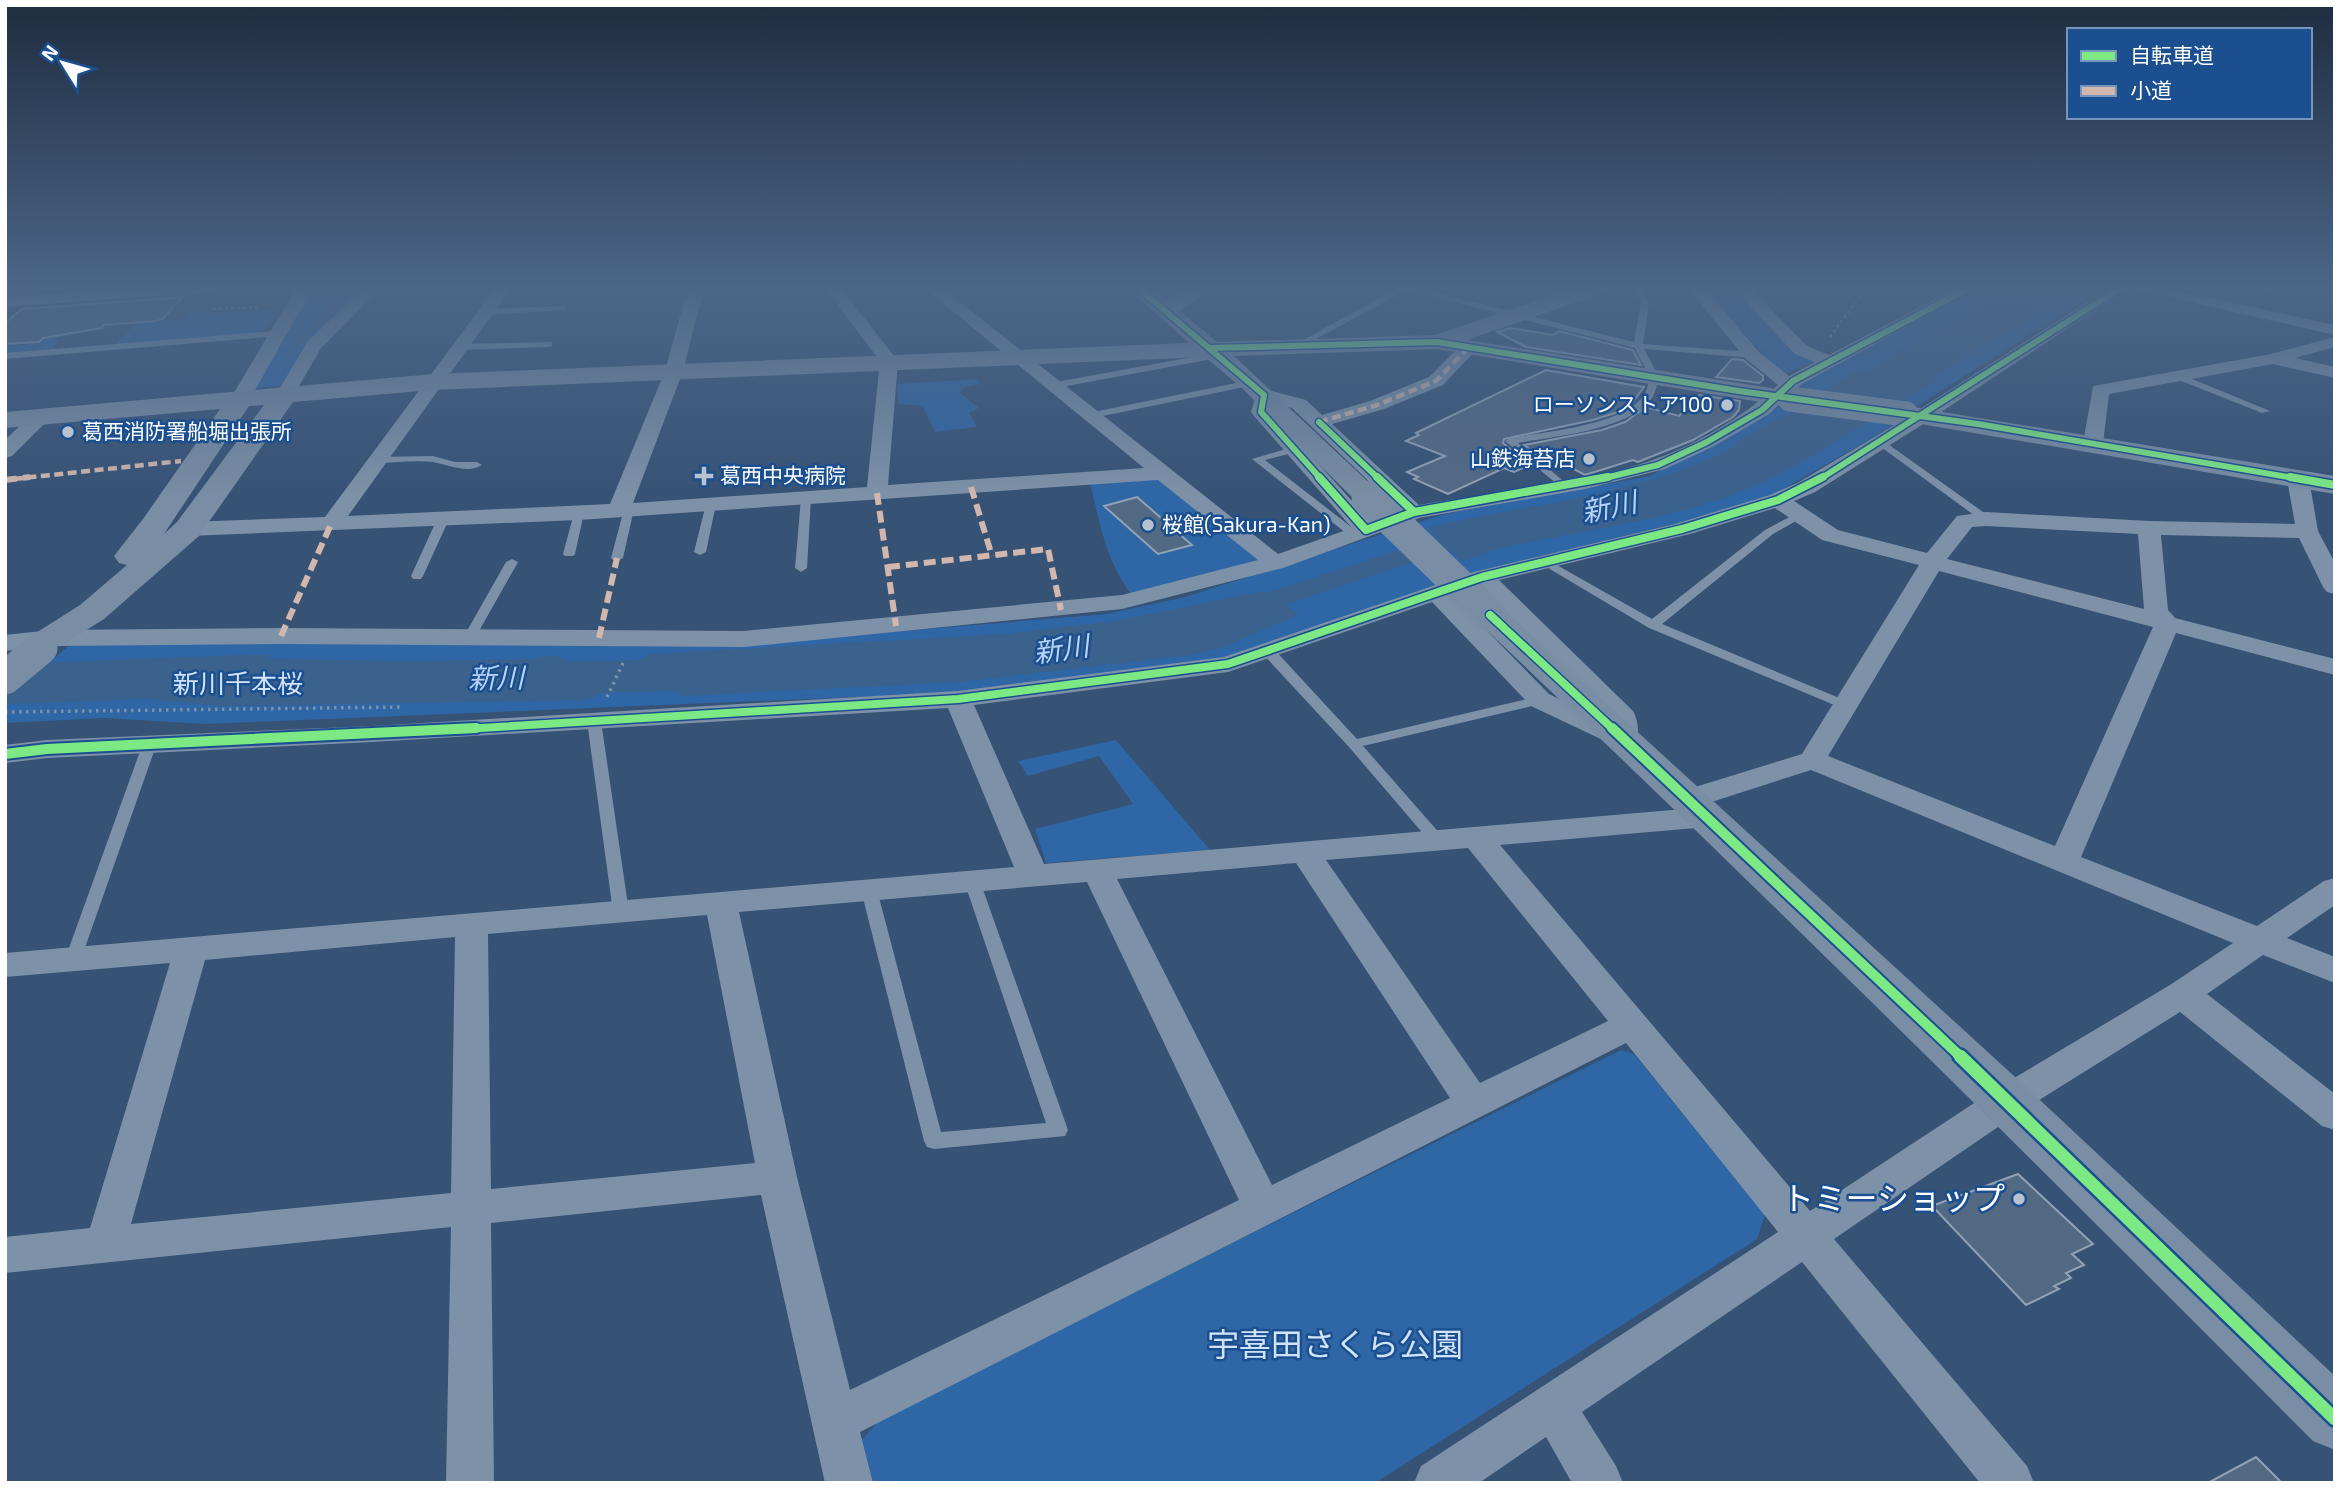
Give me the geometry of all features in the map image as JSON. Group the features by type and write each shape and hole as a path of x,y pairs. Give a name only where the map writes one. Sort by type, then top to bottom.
{"street":[{"path":"5,678 46,643 137,550 239,401 264,356"},
{"path":"46,643 92,612 188,529 284,396 307,356"},
{"path":"332,522 452,356"},
{"path":"624,510 678,356"},
{"path":"877,493 889,361 885,356"},
{"path":"5,420 433,382 987,356"},
{"path":"1020,356 1275,563"},
{"path":"1221,356 1258,389 1368,498 1486,596 1625,742 2007,1101 2335,1419"},
{"path":"1319,422 1377,405 1436,381 1460,356"},
{"path":"1525,356 1653,378 1786,393 2335,485"},
{"path":"1754,356 1778,379 1786,393"},
{"path":"1817,356 1831,362"},
{"path":"5,643 469,638 744,639 1122,602 1275,563 1414,512 1625,475 1658,465 1707,442 1762,410 1841,356"},
{"path":"5,754 47,748 599,711 958,699 1228,664 1435,592 1486,596 1544,562 1682,529 1778,500 1807,487 1881,442 1914,416 2010,356"},
{"path":"2093,443 2100,390 2281,356"},
{"path":"2272,359 2335,373"},
{"path":"1258,389 1299,404 1414,512"},
{"path":"1258,389 1261,412 1296,449 1361,532"},
{"path":"5,452 40,418"},
{"path":"188,529 579,513 1165,473"},
{"path":"2298,479 2307,531 2335,587"},
{"path":"1778,500 1830,535 2335,667"},
{"path":"5,965 1476,837 1698,808 1812,760 1932,563 1965,521 1986,519 2149,528 2307,531"},
{"path":"2149,528 2156,611 2167,624"},
{"path":"1435,592 1540,700 1625,742"},
{"path":"2063,862 2167,624"},
{"path":"958,699 1034,876"},
{"path":"1812,760 2335,971"},
{"path":"1476,837 2010,1483"},
{"path":"1304,852 1474,1104"},
{"path":"1097,870 1263,1208"},
{"path":"1438,1483 2007,1101 2182,994 2335,888"},
{"path":"721,903 777,1177 849,1483"},
{"path":"470,1483 472,925"},
{"path":"106,1245 191,949"},
{"path":"2182,994 2335,1115"},
{"path":"835,1421 1631,1025"},
{"path":"5,1255 777,1177"},
{"path":"1553,1406 1599,1483"}],"lane":[{"path":"1056,385 1194,356"},
{"path":"1563,486 1510,441 1626,417 1647,399 1653,378 1644,356"},
{"path":"2177,376 2265,411"},
{"path":"1093,415 1258,389"},
{"path":"1881,442 1986,519"},
{"path":"1296,449 1257,458 1361,532"},
{"path":"377,460 433,459 455,465 477,465"},
{"path":"801,568 806,498"},
{"path":"700,552 711,504"},
{"path":"617,558 624,510"},
{"path":"569,554 579,513"},
{"path":"1653,625 1769,532 1799,514"},
{"path":"417,576 443,517"},
{"path":"469,638 512,562"},
{"path":"1544,562 1653,625 1844,705"},
{"path":"1266,650 1354,744 1437,840"},
{"path":"1354,744 1540,700"},
{"path":"599,711 621,912"},
{"path":"73,960 150,743"},
{"path":"869,890 934,1141 1058,1130 972,881"}],"path":[{"path":"1825,356 1831,362"},
{"path":"599,711 625,658"},
{"path":"599,711 618,701"},
{"path":"5,712 119,708 416,707"}],"green space":[{"path":"270,356 300,356 281,386 251,388"},
{"path":"1765,356 1815,356 1819,360 1782,375"},
{"path":"1845,356 1995,356 1917,406 1796,390 1793,384"},
{"path":"977,379 980,384 962,388 960,393 979,408 969,413 977,427 935,432 923,406 899,404 897,384"},
{"name":"新川千本桜","path":"1779,407 1902,421 1769,497 1222,661 954,693 205,724 105,718 5,723 5,700 71,644 745,644 1107,614 1185,597 1445,514 1650,476"},
{"path":"1163,479 1267,562 1134,599 1110,556 1090,482"},
{"path":"1116,740 1210,850 1046,863 1035,829 1133,804 1099,756 1028,776 1018,761"},
{"name":"宇喜田さくら公園","path":"1621,1050 1634,1054 1765,1215 1757,1239 1375,1483 872,1483 862,1440 882,1417"}],"water":[{"path":"1891,356 1967,356 1932,377 1939,380 1794,466 1714,501 1651,518 1490,550 1462,561 1427,528 1586,496 1664,476 1740,444 1736,442 1782,416 1795,413 1856,370 1868,373"},
{"path":"1263,591 1299,614 1224,647 1191,655 959,682 682,696 674,691 600,693 587,700 221,706 147,699 5,704 5,664 242,655 272,655 269,659 406,661 538,659 550,656 568,661 639,660 651,654 1006,634 1116,621"}],"building":[{"path":"1586,356 1636,356 1641,365"},
{"path":"1732,359 1743,360 1763,376 1763,380 1759,383 1716,377"},
{"path":"1546,370 1644,387 1632,403 1615,413 1504,439 1503,443 1530,465 1514,472 1504,468 1448,494 1414,479 1418,477 1407,472 1445,456 1406,441 1419,435 1416,433"},
{"path":"1699,395 1740,401 1739,410 1733,417 1693,440 1638,462 1633,460 1585,475 1549,456 1542,459 1524,445 1602,430 1625,422 1646,407 1679,416"},
{"name":"桜館(Sakura-Kan)","path":"1137,497 1192,545 1158,554 1104,506"},
{"path":"2018,1174 2093,1244 2072,1254 2084,1265 2066,1273 2071,1278 2054,1286 2059,1289 2026,1305 1932,1206"},
{"path":"2256,1457 2282,1483 2208,1483"}],"waterway":[{"name":"新川","path":"1236,612 1449,542 1483,535"}],"marked path":[{"path":"1319,422 1377,405 1436,381 1460,356"},
{"path":"5,480 181,461"},
{"path":"971,487 992,556"},
{"path":"877,493 896,626"},
{"path":"281,636 332,522"},
{"path":"888,567 1048,549 1061,610"},
{"path":"599,638 617,558"}],"cycle path":[{"path":"1219,356 1264,395 1261,412 1366,530 1414,512 1319,422"},
{"path":"1526,356 1739,391 1978,424 2335,485"},
{"path":"1414,512 1585,483 1658,465 1707,442 1762,410 1793,381 1840,356"},
{"path":"5,754 47,749 372,734 958,699 1228,664 1482,577 1682,529 1778,500 1807,487 2015,356"},
{"path":"1490,615 1689,799 2007,1101 2335,1419"}],"place":[{"name":"ローソンストア100","path":"1727,405"},
{"name":"葛西消防署船堀出張所","path":"68,432"},
{"name":"山鉄海苔店","path":"1589,459"},
{"name":"葛西中央病院","path":"704,476"},
{"name":"桜館(Sakura-Kan)","path":"1148,525"},
{"name":"トミーショップ","path":"2019,1199"}]}
